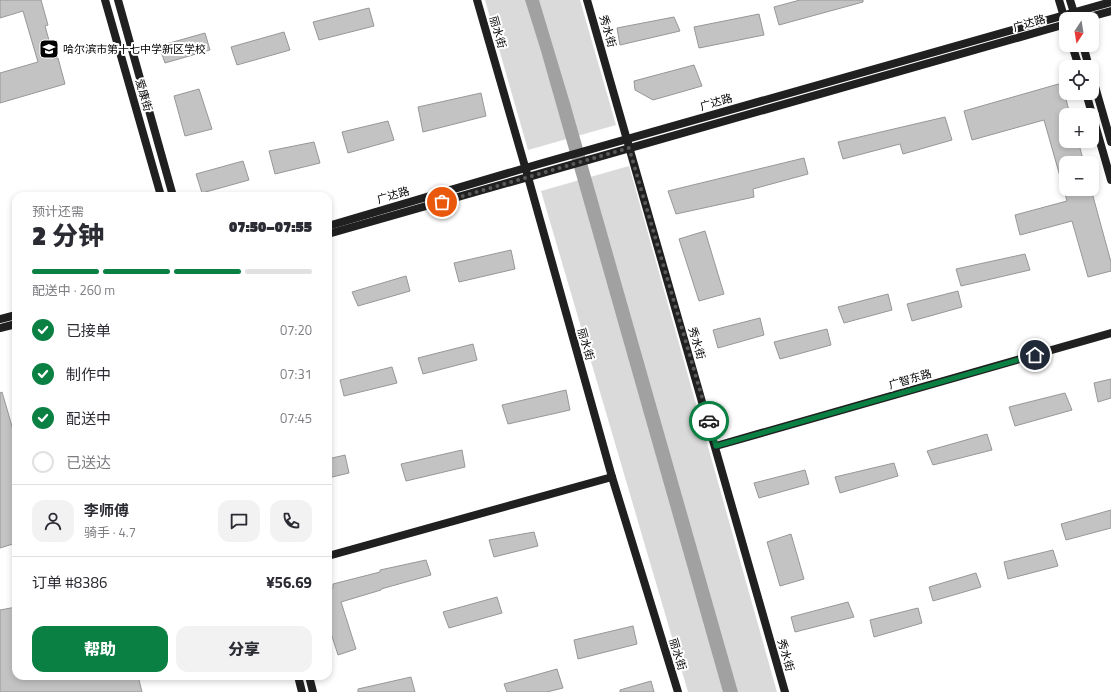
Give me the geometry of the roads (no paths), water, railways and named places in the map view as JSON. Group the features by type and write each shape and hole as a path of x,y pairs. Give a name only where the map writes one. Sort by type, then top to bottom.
{"main road":[{"name":"爱康街","path":"105,0 160,192"},
{"name":"爱康街","path":"118,0 172,192"},
{"name":"丽水街","path":"477,0 612,477 678,692"},
{"name":"秀水街","path":"588,0 785,692"},
{"path":"1059,0 1062,12"},
{"path":"1070,0 1074,12"},
{"name":"广达路","path":"1085,12 1111,2"},
{"path":"1099,14 1111,11"},
{"name":"广达路","path":"332,225 627,139 1059,23"},
{"name":"广达路","path":"332,233 1059,23"},
{"path":"1088,100 1111,180"},
{"path":"1099,100 1111,142"},
{"path":"0,319 12,316"},
{"path":"0,328 12,325"},
{"name":"广智东路","path":"716,446 1111,333"},
{"path":"332,555 612,477"},
{"path":"299,680 302,692"},
{"path":"309,680 313,692"}],"place":[{"name":"哈尔滨市第十七中学新区学校","path":"49,49"}]}
